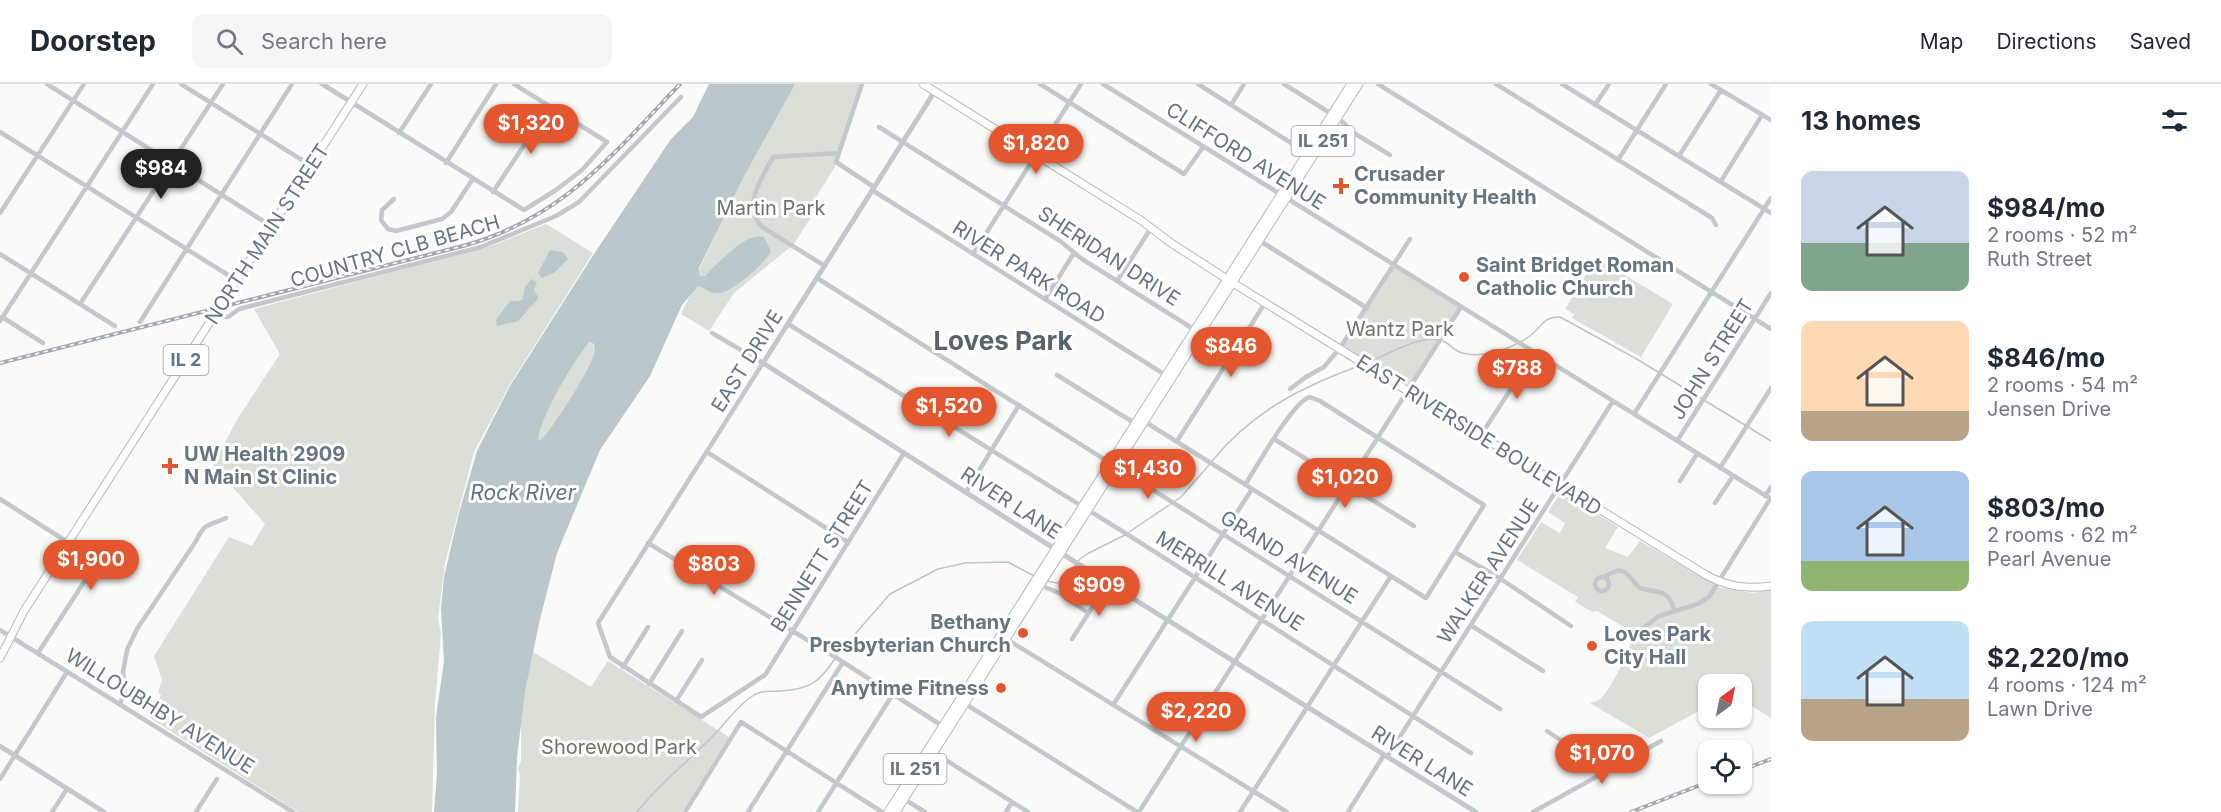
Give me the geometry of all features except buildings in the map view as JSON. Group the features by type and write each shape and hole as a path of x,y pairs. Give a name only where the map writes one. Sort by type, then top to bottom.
{"main road":[{"name":"NORTH MAIN STREET","path":"0,658 24,611 363,84"},
{"name":"EAST RIVERSIDE BOULEVARD","path":"923,84 1151,227 1171,243 1233,283 1719,582 1745,588 1771,586"},
{"name":"IL 251","path":"1335,116 1351,84"},
{"name":"IL 251","path":"946,728 959,700 1038,584 1197,331 1226,278 1265,226 1335,116 1359,84"},
{"name":"IL 251","path":"1197,331 1233,283 1260,241 1265,226"},
{"name":"IL 251","path":"888,812 901,797 946,728 966,704 1003,637"},
{"name":"IL 251","path":"896,812 901,797"}],"street":[{"path":"47,84 271,226"},
{"path":"0,213 84,84"},
{"path":"43,343 1,318 153,84"},
{"path":"181,84 310,165"},
{"path":"80,304 222,84"},
{"path":"140,322 292,84"},
{"path":"322,84 472,180 524,210 582,170 607,142 514,84"},
{"path":"399,133 431,84"},
{"path":"446,163 496,84"},
{"path":"825,266 762,227 752,210 752,199 773,157 839,153 862,84"},
{"name":"EAST DRIVE","path":"623,667 610,657 598,623 940,84"},
{"path":"1040,84 1184,174 1203,147"},
{"path":"973,254 1081,84"},
{"name":"CLIFFORD AVENUE","path":"1103,84 1769,498"},
{"path":"1198,84 1310,155"},
{"path":"1231,105 1244,84"},
{"path":"1284,84 1390,155"},
{"path":"1378,84 1771,329"},
{"path":"1496,84 1712,218 1716,225"},
{"path":"1562,84 1771,213"},
{"path":"1595,105 1609,84"},
{"path":"1618,160 1666,84"},
{"path":"1711,84 1771,120"},
{"path":"1679,156 1720,90"},
{"name":"COUNTRY CLB BEACH","path":"213,316 228,317 239,309 481,247 556,216 579,202 681,97"},
{"path":"493,192 550,106"},
{"path":"1721,181 1762,115"},
{"name":"SHERIDAN DRIVE","path":"879,127 1004,205 1060,241 1074,253 1197,331"},
{"path":"0,132 236,280"},
{"name":"RIVER PARK ROAD","path":"839,153 837,164 973,254 1168,377"},
{"path":"394,199 382,210 381,219 388,229 396,231 442,219 451,212 472,180"},
{"path":"1634,414 1771,198"},
{"path":"1117,281 1151,227"},
{"path":"1290,389 1303,378 1324,367 1340,348 1410,239"},
{"path":"1260,241 1367,308"},
{"path":"1045,299 1074,253"},
{"path":"0,254 115,326"},
{"name":"GRAND AVENUE","path":"818,278 1500,709"},
{"name":"JOHN STREET","path":"1677,441 1771,293"},
{"path":"1177,441 1265,303"},
{"path":"959,700 1138,812 1461,307"},
{"name":"MERRILL AVENUE","path":"788,324 1130,536 1471,753"},
{"name":"RIVER LANE","path":"712,333 1476,812"},
{"path":"1480,435 1534,352"},
{"path":"1058,375 1131,421 1139,422 1177,441 1245,485 1426,598 1484,505 1320,401 1308,397 1299,404 1245,485"},
{"path":"1720,468 1771,388"},
{"name":"WALKER AVENUE","path":"1348,812 1472,626 1613,401"},
{"path":"966,492 1019,405"},
{"path":"1274,439 1413,526"},
{"path":"707,452 848,542"},
{"name":"BENNETT STREET","path":"676,701 701,717 765,675 904,453"},
{"path":"1680,481 1697,454"},
{"path":"1716,503 1733,476"},
{"path":"1633,636 1653,619 1674,610 1698,604 1709,597 1769,498 1771,487"},
{"path":"1113,705 1252,489"},
{"path":"0,500 95,555 97,562 38,653"},
{"path":"120,704 125,690 123,672 127,650 137,629 196,541 202,528 209,523 226,518"},
{"path":"648,543 946,728"},
{"path":"1455,552 1501,579 1571,626"},
{"path":"1606,576 1619,571 1626,573 1640,588 1664,593 1674,610"},
{"path":"1240,812 1391,576"},
{"path":"1072,639 1108,583"},
{"path":"1038,584 1059,593 1088,613"},
{"path":"1472,626 1543,671"},
{"path":"648,627 623,667 676,701 702,660"},
{"name":"WILLOUBHBY AVENUE","path":"0,630 293,812"},
{"path":"649,684 682,631"},
{"path":"1003,637 1287,812"},
{"path":"748,812 841,661"},
{"path":"0,779 67,672"},
{"path":"818,812 893,694"},
{"path":"687,811 741,722 882,812"},
{"path":"1547,731 1605,770"},
{"path":"1533,812 1605,770 1661,741"},
{"path":"0,746 104,812"},
{"path":"931,751 1028,812"},
{"path":"196,812 217,779"},
{"path":"52,812 67,789"},
{"path":"901,797 925,812"},
{"path":"1006,812 1012,802"}],"green space":[{"name":"Martin Park","path":"793,84 861,84 836,165 810,207 815,211 794,244 734,293 709,331 681,314 741,179"},
{"path":"546,224 593,253 509,386 474,452 445,563 438,618 441,634 435,703 432,812 298,812 150,718 161,695 158,692 162,680 154,656 229,537 252,546 265,524 213,465 238,418 280,354 254,309 491,246"},
{"path":"1596,258 1673,304 1641,357 1572,318 1574,314 1565,309"},
{"name":"Wantz Park","path":"1394,266 1461,307 1407,390 1340,348"},
{"path":"592,341 594,355 585,374 552,427 539,441 543,420 558,388 577,358"},
{"path":"1561,492 1618,527 1605,548 1628,557 1640,541 1721,588 1753,593 1771,590 1771,718 1752,706 1752,674 1698,674 1698,711 1649,738 1590,703 1603,696 1615,678 1630,646 1631,631 1597,611 1593,612 1575,602 1578,597 1517,560 1541,522 1560,533 1565,523 1548,512"},
{"name":"Shorewood Park","path":"533,652 591,687 608,661 729,737 682,812 518,812 521,705"}],"water":[{"name":"Rock River","path":"709,84 795,84 743,178 699,268 700,276 706,276 728,253 750,238 764,237 771,251 756,269 726,291 714,293 698,286 682,305 650,376 600,450 557,553 540,619 525,691 517,757 515,812 434,812 437,774 436,717 444,662 441,609 444,577 477,451 510,386 594,254 671,139 693,117","holes":["590,342 594,344 591,361 578,385 552,427 539,441 543,421 558,390 584,349"]},
{"path":"550,250 563,252 568,259 555,272 542,278 538,273"},
{"path":"531,279 537,282 534,290 538,297 537,300 518,321 497,326 496,320 510,301 523,299 525,287"}],"waterway":[{"path":"1443,341 1462,353 1479,355 1515,345 1530,336 1546,320 1560,317 1635,358 1771,441"},
{"path":"1367,363 1421,340 1438,340"},
{"path":"1212,461 1244,428 1279,403 1317,383 1359,366"},
{"path":"1129,532 1181,497 1209,465"},
{"path":"1046,581 1057,583 1064,581 1080,559 1125,535"},
{"path":"836,656 890,594 938,569 965,563 1008,562 1036,577"},
{"path":"637,812 745,701 762,692 799,689 806,686 818,679 834,660"}],"railway":[{"path":"0,363 463,246 498,234 529,219 583,182 680,84"},
{"path":"1752,766 1771,759"},
{"path":"1631,812 1698,786"}],"place":[{"name":"Crusader Community Health","path":"1341,186"},
{"name":"Saint Bridget Roman Catholic Church","path":"1464,277"},
{"name":"UW Health 2909 N Main St Clinic","path":"170,466"},
{"name":"Bethany Presbyterian Church","path":"1023,633"},
{"name":"Loves Park City Hall","path":"1592,646"},
{"name":"Anytime Fitness","path":"1001,688"}],"district":[{"name":"Loves Park","path":"1003,341"}]}
